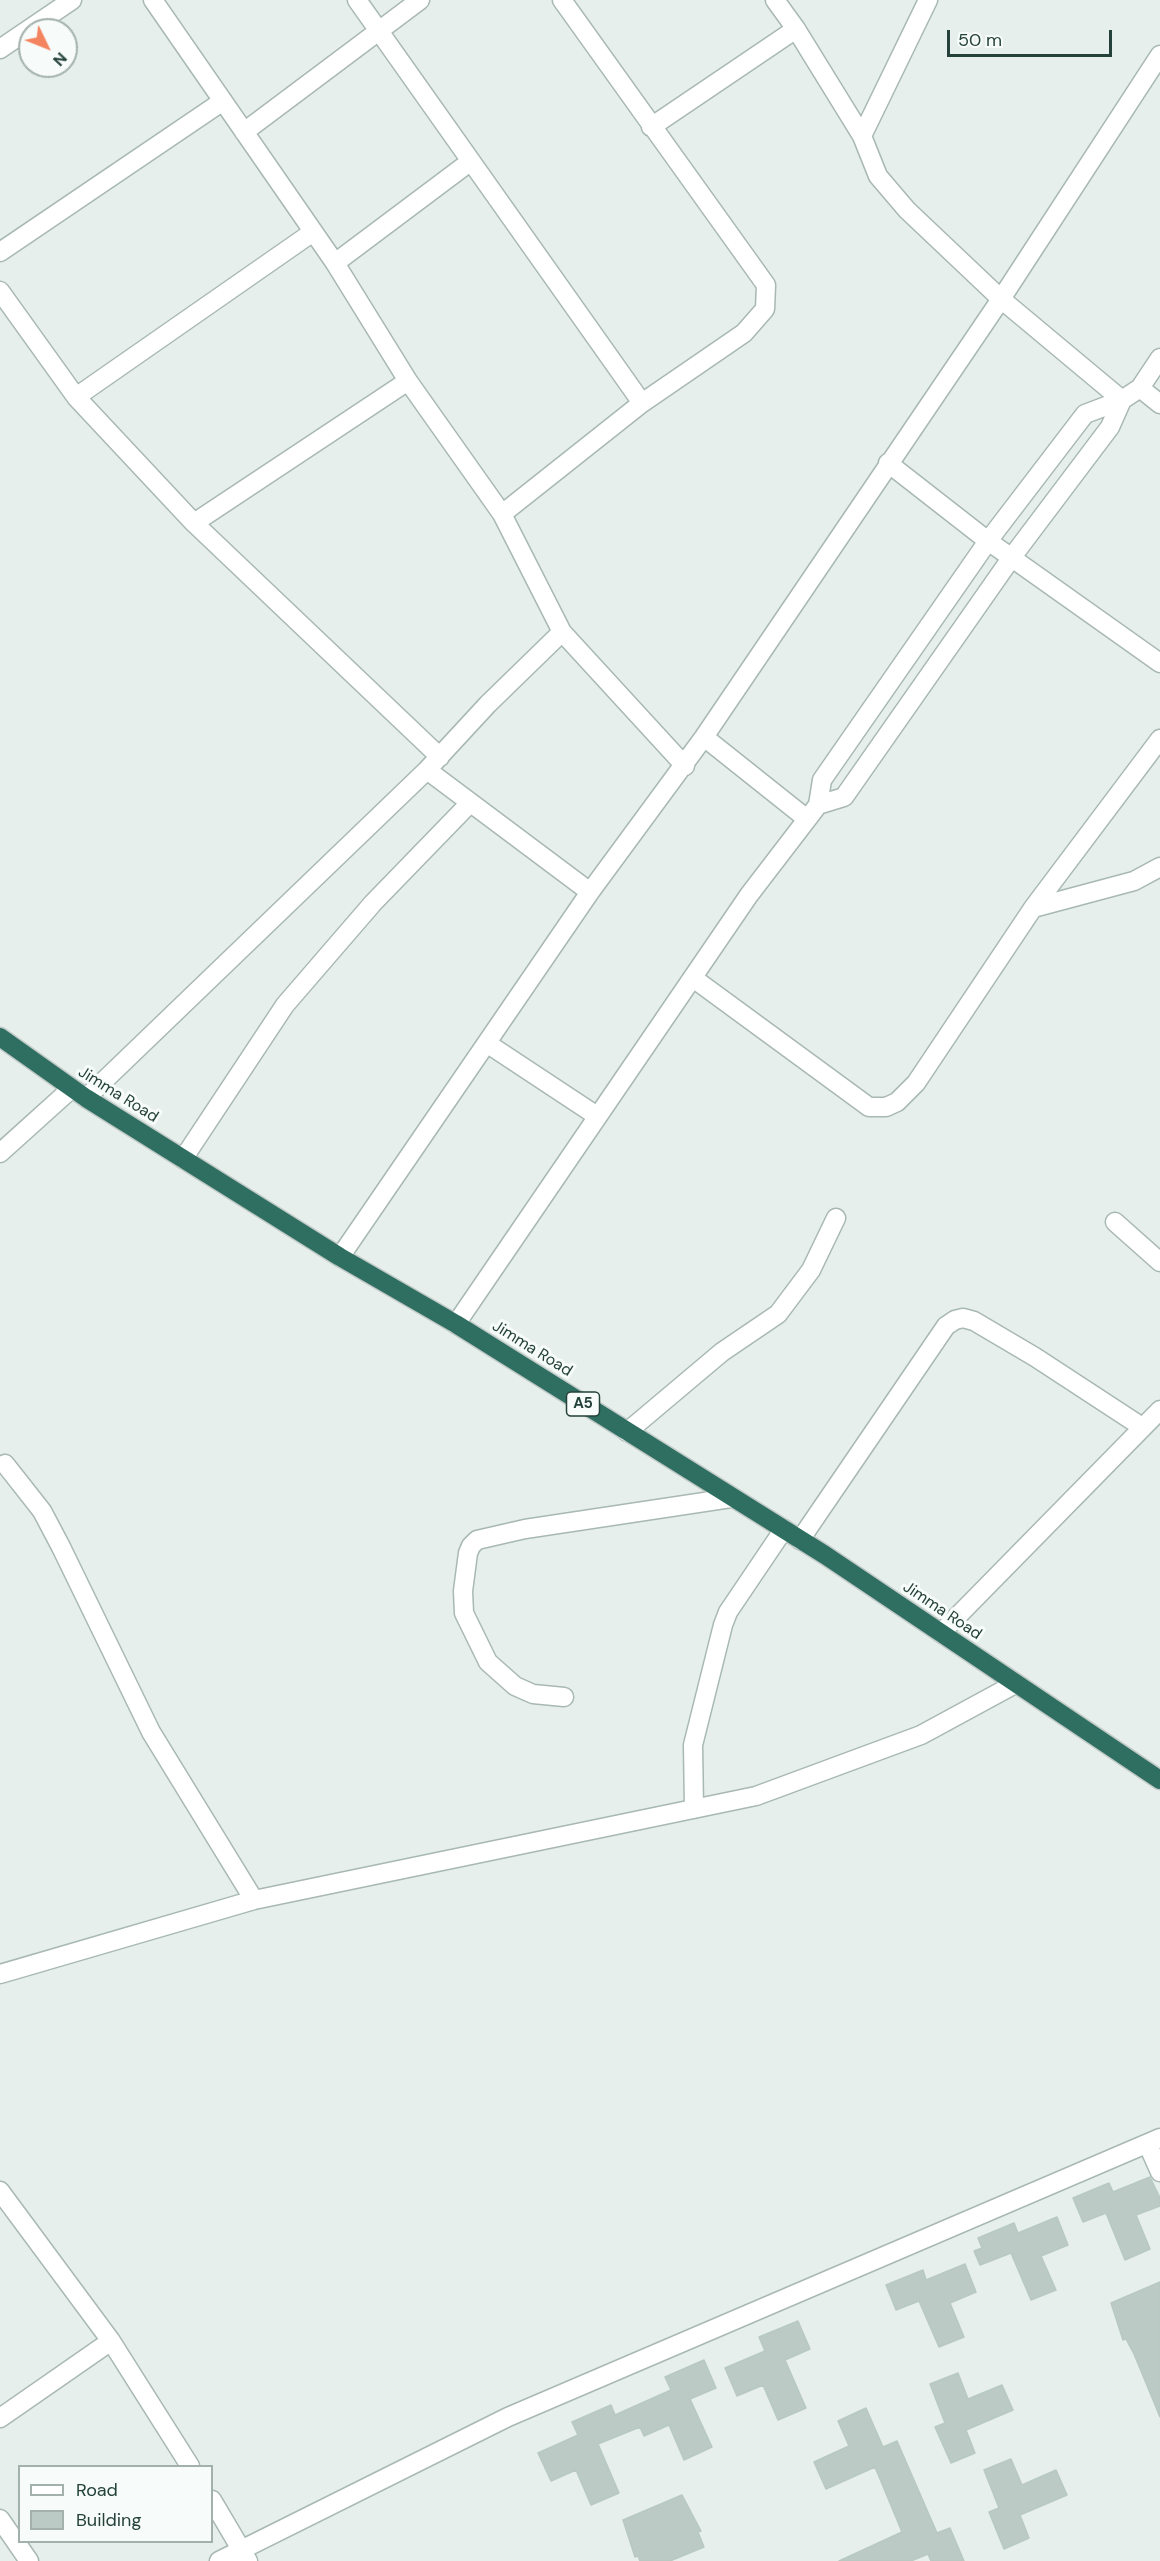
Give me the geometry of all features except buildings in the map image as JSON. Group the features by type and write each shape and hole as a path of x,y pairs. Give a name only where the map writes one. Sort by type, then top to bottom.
{"highway":[{"name":"Jimma Road","path":"0,1037 79,1094 340,1257 456,1324 731,1498 784,1529 1160,1780"}],"street":[{"path":"0,49 72,0"},
{"path":"153,0 335,263 408,381 502,514 562,632 685,766"},
{"path":"357,0 642,403"},
{"path":"244,132 420,0"},
{"path":"502,514 642,403 744,333 765,309 766,285 562,0"},
{"path":"775,0 796,29 862,136 878,176 885,185 907,210 1001,299 1122,400"},
{"path":"862,136 928,0"},
{"path":"651,127 796,29"},
{"path":"340,1257 590,892 685,766 1001,299 1158,62"},
{"path":"0,252 223,101"},
{"path":"335,263 471,161"},
{"path":"76,397 313,232"},
{"path":"0,291 76,397 194,523 440,757"},
{"path":"456,1324 749,895 812,812 822,780 988,541 1085,414 1122,400 1140,388 1160,358"},
{"path":"194,523 408,381"},
{"path":"1140,388 1160,404"},
{"path":"812,812 844,797 1012,557 1110,426 1122,400"},
{"path":"888,463 988,541 1160,663"},
{"path":"0,1153 79,1094 427,770 488,704 562,632"},
{"path":"704,737 812,812"},
{"path":"693,978 868,1107 886,1107 897,1102 916,1083 1033,908 1160,739"},
{"path":"427,770 590,892"},
{"path":"183,1159 285,1005 373,903 470,803"},
{"path":"1033,908 1134,881 1160,867"},
{"path":"488,1044 597,1116"},
{"path":"627,1432 722,1352 778,1314 811,1270 836,1218"},
{"path":"1115,1222 1160,1262"},
{"path":"800,1540 946,1326 954,1320 963,1318 974,1321 1035,1357 1142,1427"},
{"path":"941,1633 1160,1410"},
{"path":"5,1464 42,1511 151,1732 254,1900"},
{"path":"564,1697 533,1694 515,1686 488,1662 464,1613 463,1591 471,1546 477,1540 525,1529 731,1498"},
{"path":"694,1809 693,1745 723,1625 728,1612 784,1529"},
{"path":"1,1972 254,1900 756,1796 921,1735 1015,1684"},
{"path":"219,2561 245,2555 508,2417 1154,2141 1160,2172"},
{"path":"0,2191 111,2341 189,2465"},
{"path":"0,2418 111,2341"},
{"path":"213,2502 245,2555"},
{"path":"0,2519 29,2561"}]}
